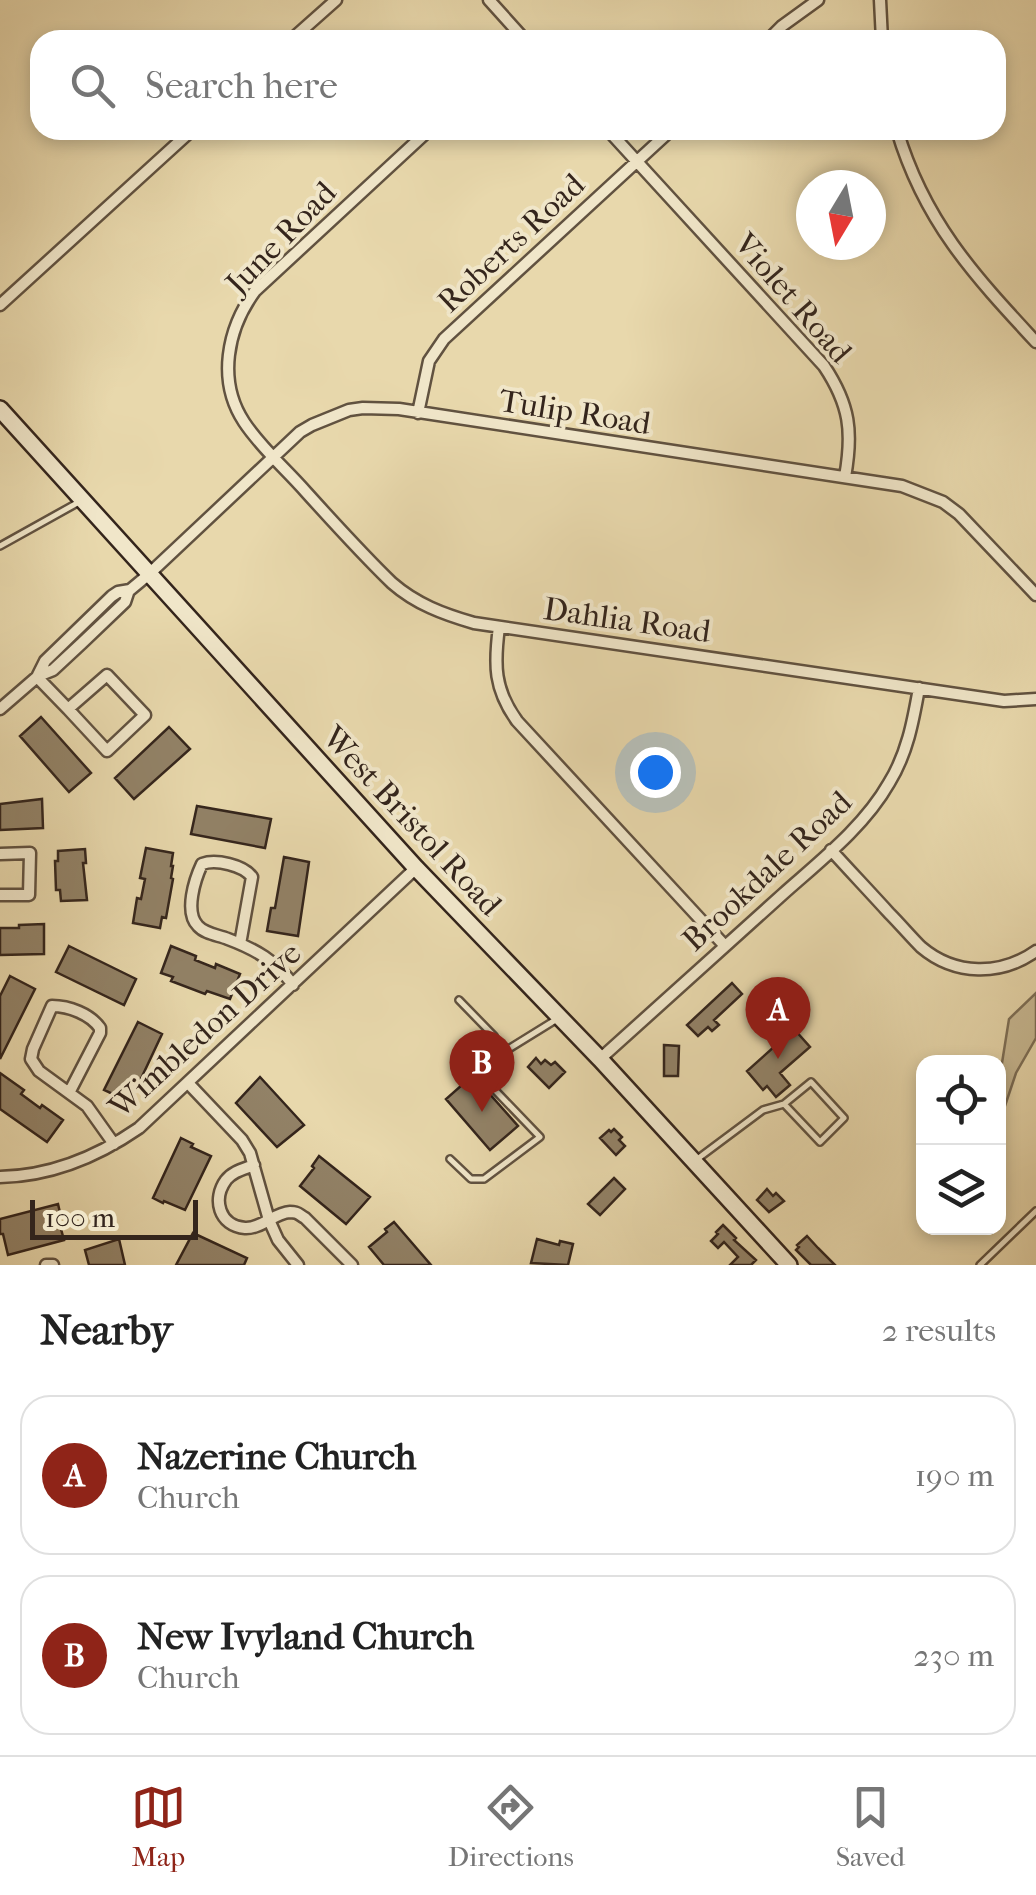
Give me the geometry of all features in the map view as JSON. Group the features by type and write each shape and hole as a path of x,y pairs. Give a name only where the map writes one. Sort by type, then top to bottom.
{"main road":[{"name":"West Bristol Road","path":"0,409 416,868 600,1059 788,1265"}],"street":[{"path":"302,30 336,0"},
{"path":"489,0 516,30"},
{"path":"778,30 818,0"},
{"path":"880,0 882,30"},
{"path":"0,305 181,140"},
{"name":"June Road","path":"273,457 244,422 233,397 229,351 238,318 263,282 419,140"},
{"name":"Violet Road","path":"617,140 817,357 837,385 850,428 845,478"},
{"name":"Roberts Road","path":"418,412 430,361 444,339 659,140"},
{"path":"901,140 919,191 943,232 985,287 1036,342"},
{"name":"Tulip Road","path":"0,709 82,644 124,602 130,590 273,457 312,425 350,410 418,412 902,486 943,502 1036,595"},
{"name":"Dahlia Road","path":"273,457 406,596 441,613 499,627 1004,701 1036,699"},
{"path":"499,627 496,672 508,708 517,721 725,946"},
{"path":"37,676 68,709 107,750 144,715 108,675 68,709"},
{"name":"Brookdale Road","path":"600,1059 868,814 891,781 909,738 919,688"},
{"path":"831,850 920,945 939,959 963,968 996,969 1036,951"},
{"path":"0,854 30,853 29,895 0,895"},
{"path":"240,944 252,876 244,868 202,864 196,879 192,917 202,930 266,956 293,985"},
{"name":"Wimbledon Drive","path":"0,1178 58,1169 92,1157 140,1128 416,868"},
{"path":"70,1092 100,1028 90,1018 64,1006 52,1006 31,1059 39,1071 88,1106 114,1144"},
{"path":"188,1082 242,1140 254,1165 269,1220 278,1240 298,1265"},
{"path":"254,1165 228,1177 218,1198 218,1208 226,1220 240,1228 250,1228 287,1212 296,1213 352,1265"}],"lane":[{"path":"0,546 82,500"},
{"path":"458,1000 494,1036 502,1053"},
{"path":"450,1159 471,1178 484,1179 540,1137 490,1085 488,1066 559,1017"},
{"path":"694,1162 763,1110 784,1104 810,1082 844,1118 820,1142 784,1104"},
{"path":"980,1265 1036,1211"}],"shaded area":[{"path":"1036,993 1036,1038 1016,1073 1006,1103 1003,1055 1009,1019"}],"building":[{"path":"41,717 91,773 69,792 20,736"},
{"path":"169,727 190,749 134,799 115,778"},
{"path":"42,799 43,828 0,830 0,804"},
{"path":"197,806 271,819 265,848 191,834"},
{"path":"146,848 173,853 173,879 166,918 162,917 160,928 133,923 145,879 140,878"},
{"path":"85,849 87,900 61,901 60,890 56,890 58,851"},
{"path":"284,857 309,862 298,936 267,931"},
{"path":"44,924 44,954 0,955 0,928"},
{"path":"69,946 136,979 124,1005 56,972"},
{"path":"171,946 196,956 195,960 240,974 230,999 207,991 205,994 161,973"},
{"path":"10,976 35,989 0,1059 0,996"},
{"path":"732,983 742,994 714,1020 719,1025 712,1031 708,1027 698,1036 687,1025"},
{"path":"138,1022 162,1034 130,1102 104,1090"},
{"path":"794,1029 810,1047 780,1073 790,1085 776,1097 767,1086 763,1090 747,1071"},
{"path":"664,1045 679,1046 678,1076 664,1076"},
{"path":"536,1058 541,1064 545,1060 551,1065 555,1062 565,1072 549,1088 528,1067"},
{"path":"0,1073 24,1090 21,1094 63,1120 47,1142 0,1109"},
{"path":"260,1077 304,1125 277,1147 236,1103"},
{"path":"471,1077 518,1126 490,1150 446,1099"},
{"path":"614,1129 625,1146 616,1155 600,1138"},
{"path":"181,1138 211,1156 185,1210 153,1198"},
{"path":"319,1156 370,1197 346,1224 300,1186"},
{"path":"614,1178 625,1189 600,1215 588,1204"},
{"path":"767,1189 784,1201 769,1212 757,1200"},
{"path":"58,1204 64,1240 8,1255 0,1234 0,1219"},
{"path":"394,1222 431,1265 384,1265 369,1247"},
{"path":"723,1225 756,1260 751,1265 730,1265 738,1257 724,1242 718,1248 711,1241"},
{"path":"193,1233 247,1258 244,1265 176,1265"},
{"path":"807,1236 835,1265 811,1265 796,1250"},
{"path":"119,1239 125,1265 89,1265 85,1250"},
{"path":"537,1239 573,1244 568,1265 531,1263"}],"place":[{"name":"Nazerine Church","path":"778,1059"},
{"name":"New Ivyland Church","path":"482,1112"}]}
